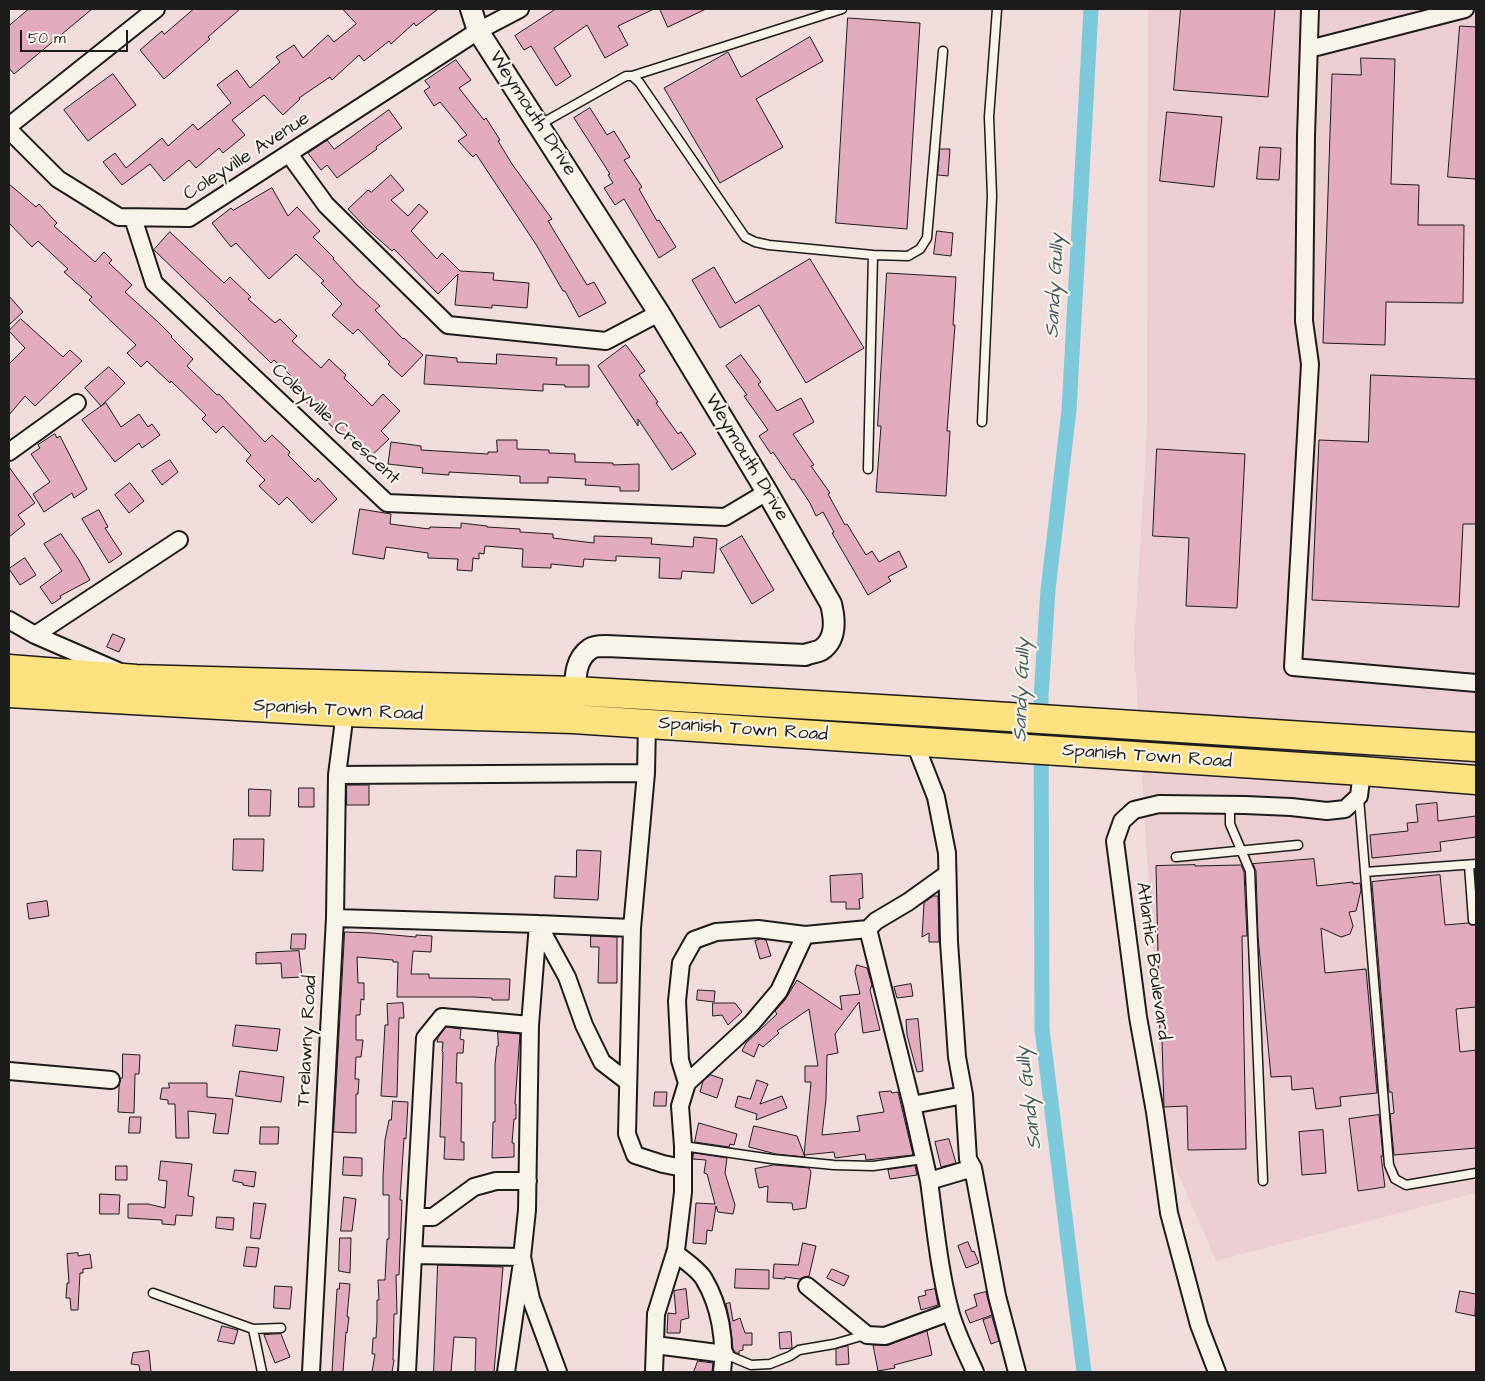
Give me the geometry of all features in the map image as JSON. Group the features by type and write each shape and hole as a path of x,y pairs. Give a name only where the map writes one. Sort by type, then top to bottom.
{"highway":[{"name":"Spanish Town Road","path":"9,669 136,679 575,691 1168,726 1476,747"},
{"name":"Spanish Town Road","path":"9,693 342,712 573,719 1168,758 1360,783 1476,780"}],"street":[{"path":"9,126 156,9"},
{"name":"Weymouth Drive","path":"471,9 478,31 659,313 767,492 831,604 835,622 831,638 821,650 805,655 606,646 591,648 580,659 575,672 573,719"},
{"name":"Coleyville Avenue","path":"9,130 58,179 119,217 190,218 478,31 520,9"},
{"path":"1310,9 1306,136 1304,321 1310,364 1293,667 1476,683"},
{"path":"1309,49 1465,9"},
{"path":"289,154 326,205 448,325 606,341 659,313"},
{"name":"Coleyville Crescent","path":"133,218 154,283 387,503 724,517 767,492"},
{"path":"9,452 77,403"},
{"path":"35,635 179,540"},
{"path":"9,620 35,635 136,679"},
{"name":"Trelawny Road","path":"311,1372 335,918 337,775 343,728 342,712"},
{"path":"647,724 646,773 632,928 627,1134 635,1155 683,1168"},
{"path":"914,742 936,797 947,853 957,1057 964,1095 968,1159 973,1168 997,1296 1017,1372"},
{"path":"337,775 646,773"},
{"name":"Atlantic Boulevard","path":"1217,1372 1199,1326 1169,1213 1155,1112 1138,1018 1115,841 1122,821 1134,810 1159,804 1291,807 1327,812 1345,809 1360,783"},
{"path":"687,1083 680,1060 677,1001 681,963 694,940 716,932 758,929 805,935 868,930 876,921 908,902 947,874"},
{"path":"335,918 632,928"},
{"path":"506,1372 527,1210 530,1026 538,924"},
{"path":"538,924 567,977 584,1025 602,1062 628,1082"},
{"path":"868,930 912,1105 929,1182 950,1312 975,1372"},
{"path":"654,1372 656,1314 675,1253 683,1192 683,1146 680,1106 687,1083 752,1023 779,991 805,935"},
{"path":"407,1372 425,1038 442,1017 530,1026"},
{"path":"9,1071 111,1080"},
{"path":"912,1105 964,1095"},
{"path":"929,1182 973,1168"},
{"path":"415,1217 433,1217 474,1187 496,1181 528,1181"},
{"path":"675,1253 703,1277 718,1313 725,1354 722,1372"},
{"path":"413,1255 522,1257"},
{"path":"522,1257 531,1299 558,1372"},
{"path":"808,1286 867,1335 886,1336 950,1312"},
{"path":"655,1345 725,1354"}],"lane":[{"path":"539,125 626,76 632,76 842,9"},
{"path":"982,422 992,196 989,118 997,9"},
{"path":"632,76 639,82 746,237 755,242 769,245 873,255 908,256 920,249 927,238 943,51"},
{"path":"868,469 873,255"},
{"path":"1360,783 1365,872 1389,1165 1395,1179 1406,1185 1476,1173"},
{"path":"1230,805 1230,824 1250,871 1262,1181"},
{"path":"1176,857 1298,845"},
{"path":"1365,872 1472,865 1473,920"},
{"path":"683,1146 772,1159 834,1165 873,1166 923,1159"},
{"path":"153,1293 253,1329 282,1328"},
{"path":"253,1329 262,1372"},
{"path":"725,1354 751,1365 770,1364 800,1350 834,1344 867,1335"}],"shaded area":[{"path":"1148,9 1476,9 1476,1193 1216,1261 1165,1144 1134,648 1147,431"}],"building":[{"path":"29,9 92,9 14,74 9,68 9,26"},
{"path":"194,9 240,9 208,37 210,39 164,79 140,50 162,31 164,34"},
{"path":"343,9 438,9 416,26 414,23 391,44 389,41 364,61 359,55 332,80 330,77 299,98 283,115 264,95 232,120 245,135 223,153 219,148 196,168 189,160 164,181 150,164 122,185 103,162 115,153 126,168 162,138 168,146 193,124 198,130 231,103 217,85 237,70 250,88 280,62 276,57 294,45 303,58 328,35 334,42 356,24"},
{"path":"556,9 654,9 618,26 628,45 605,58 587,25 554,48 571,76 556,86 531,46 524,50 515,36"},
{"path":"660,9 706,9 668,27"},
{"path":"1181,9 1275,9 1268,97 1174,90"},
{"path":"848,18 920,23 907,229 836,223"},
{"path":"1460,26 1476,27 1476,179 1448,177"},
{"path":"810,37 823,61 756,99 783,147 720,183 664,88 728,52 741,77"},
{"path":"1361,58 1395,59 1391,184 1419,185 1418,225 1464,225 1463,303 1386,302 1385,345 1323,343 1332,74 1361,75"},
{"path":"456,60 471,80 459,88 484,120 486,118 512,164 552,219 548,221 587,285 594,282 606,303 579,317 537,246 476,154 473,157 458,141 467,135 440,102 434,106 424,91 430,87 425,81"},
{"path":"113,74 136,105 88,141 64,110"},
{"path":"590,108 607,135 614,131 630,157 624,160 642,187 639,189 657,221 659,220 676,247 659,258 624,199 615,205 604,188 613,183 608,175 610,174 574,118"},
{"path":"389,110 402,128 337,178 327,165 321,170 308,153 327,140 334,149"},
{"path":"1167,112 1222,117 1214,187 1160,181"},
{"path":"1260,147 1281,148 1279,180 1257,179"},
{"path":"940,149 950,149 948,176 938,175"},
{"path":"391,175 404,190 391,200 408,216 419,204 428,212 411,231 437,259 442,253 460,271 494,273 493,280 529,283 527,308 492,305 492,308 455,305 458,274 438,294 394,249 392,251 366,228 348,209 368,190 371,192"},
{"path":"9,184 36,207 39,204 57,223 54,226 95,262 104,252 112,260 109,263 132,285 125,292 158,322 193,359 187,366 217,395 219,394 265,442 272,435 290,452 288,455 315,482 318,478 337,499 312,523 287,497 279,505 259,486 265,480 246,461 251,455 223,426 216,433 202,419 206,415 147,361 141,367 127,353 136,345 89,300 92,297 64,272 68,269 38,241 32,247 9,223"},
{"path":"272,188 288,216 297,207 320,231 313,237 357,285 380,306 375,310 403,339 423,355 402,377 388,364 390,362 358,329 353,334 332,315 342,304 321,283 324,281 296,254 269,279 236,243 231,247 212,223 231,208 233,210"},
{"path":"937,231 953,233 951,256 934,254"},
{"path":"170,232 224,283 230,277 251,297 248,299 275,323 280,319 297,336 292,341 321,368 329,359 346,375 344,378 372,406 383,394 400,411 381,431 389,439 369,458 345,433 342,436 298,394 304,388 274,360 271,363 154,250"},
{"path":"810,259 864,348 806,383 759,305 720,328 692,280 714,267 735,303"},
{"path":"887,273 956,277 953,325 955,325 947,431 950,431 946,496 876,492 881,426 878,426"},
{"path":"9,296 23,312 9,325"},
{"path":"21,319 63,357 70,350 82,361 35,406 25,396 9,415 9,364 25,348 9,331"},
{"path":"626,345 645,371 639,375 658,402 656,403 678,434 681,432 696,454 672,470 638,419 638,426 598,366"},
{"path":"497,354 557,358 556,365 589,365 589,387 565,387 565,385 543,384 543,391 424,384 426,355 457,358 457,362 496,364"},
{"path":"741,355 761,382 758,384 777,411 801,398 814,422 793,434 814,465 811,466 830,493 828,494 845,525 847,524 866,555 872,551 879,562 899,551 907,567 888,577 891,581 868,595 832,533 834,532 823,512 816,516 794,479 792,480 773,452 771,454 759,436 768,430 744,396 747,395 726,366"},
{"path":"109,367 125,383 101,406 85,388"},
{"path":"1371,375 1476,379 1476,524 1463,524 1459,607 1312,600 1319,440 1368,442"},
{"path":"106,403 121,427 139,414 148,427 152,424 160,435 142,448 139,443 115,462 82,420"},
{"path":"55,434 57,438 60,436 87,489 74,498 72,493 44,512 33,494 50,482 31,454 40,448 38,445"},
{"path":"497,440 517,440 517,449 549,450 549,453 575,454 575,462 613,463 613,465 639,464 639,491 620,491 620,487 585,485 586,479 548,477 548,483 520,483 520,476 449,472 449,475 422,473 423,468 388,464 391,442 421,446 421,450 488,454 488,452 497,452"},
{"path":"1157,449 1245,454 1237,608 1186,606 1189,538 1153,536"},
{"path":"170,460 178,472 162,485 152,471"},
{"path":"9,467 35,503 18,515 25,524 9,537"},
{"path":"130,483 144,501 129,513 115,495"},
{"path":"360,509 391,514 390,524 429,529 430,527 461,528 461,523 520,529 520,532 553,534 553,538 594,543 594,536 652,538 651,544 693,547 694,537 717,539 714,573 682,571 681,579 659,578 660,558 616,556 616,561 584,559 583,567 551,564 551,568 522,567 523,549 485,546 484,554 479,553 479,559 473,558 472,571 457,570 458,559 428,558 428,553 386,547 384,559 353,554"},
{"path":"99,510 108,527 105,528 122,554 109,563 82,519"},
{"path":"61,534 90,580 60,596 61,598 52,604 40,587 62,571 44,544"},
{"path":"742,536 774,590 752,604 720,549"},
{"path":"25,558 36,575 20,585 9,569"},
{"path":"113,634 125,639 119,652 107,647"},
{"path":"347,785 369,785 369,805 347,805"},
{"path":"299,788 314,788 314,807 299,807"},
{"path":"249,789 271,790 270,816 249,816"},
{"path":"1437,803 1438,821 1476,816 1476,837 1440,842 1441,851 1372,858 1370,835 1408,831 1407,823 1418,822 1416,805"},
{"path":"234,839 264,839 263,871 233,870"},
{"path":"577,850 601,851 598,900 554,898 555,876 576,877"},
{"path":"1314,859 1317,886 1360,883 1361,890 1356,911 1349,912 1353,926 1350,934 1341,937 1321,928 1325,973 1366,969 1377,1093 1340,1097 1341,1106 1316,1109 1313,1088 1292,1090 1291,1076 1271,1077 1258,936 1256,871 1253,864"},
{"path":"1241,865 1244,872 1247,936 1242,936 1246,1149 1188,1150 1187,1106 1164,1107 1162,1040 1160,1040 1156,866"},
{"path":"862,874 863,898 859,899 860,909 846,909 846,902 831,902 830,876"},
{"path":"1440,875 1445,925 1468,923 1476,925 1476,1007 1456,1009 1460,1052 1476,1050 1476,1148 1394,1155 1390,1114 1394,1113 1392,1092 1389,1092 1372,882"},
{"path":"934,896 938,896 939,942 929,942 929,933 922,937 924,903"},
{"path":"47,901 49,916 29,919 27,904"},
{"path":"345,932 416,937 416,935 432,936 431,952 413,951 411,974 429,974 429,978 510,979 509,1000 473,997 397,997 398,962 357,957 358,983 364,983 364,1000 361,999 360,1015 356,1015 356,1040 363,1040 361,1057 356,1057 355,1079 359,1079 358,1094 356,1094 356,1133 334,1132"},
{"path":"292,934 306,934 305,949 291,949"},
{"path":"591,936 617,937 617,983 598,983 599,947 591,947"},
{"path":"766,940 771,956 760,959 755,941"},
{"path":"299,951 302,977 282,978 281,963 256,964 256,953"},
{"path":"857,965 867,968 872,985 870,990 880,1030 863,1033 859,1002 835,1034 838,1053 827,1055 826,1099 822,1135 860,1131 857,1116 884,1112 879,1092 898,1092 913,1155 866,1160 865,1154 835,1158 834,1152 804,1155 811,1082 805,1082 805,1066 818,1066 809,1009 777,1031 779,1033 763,1047 759,1044 754,1057 742,1051 746,1043 777,1014 775,1011 785,1000 797,980 842,1010 840,996 860,994 855,972"},
{"path":"911,984 913,996 897,998 894,987"},
{"path":"698,990 715,991 714,1002 697,1000"},
{"path":"403,1003 404,1018 399,1018 397,1097 381,1096 385,1025 388,1025 387,1004"},
{"path":"713,1003 735,1003 742,1012 728,1025 722,1015 713,1016"},
{"path":"918,1019 923,1071 917,1072 907,1035 906,1020"},
{"path":"236,1025 280,1029 277,1051 233,1046"},
{"path":"446,1027 461,1029 460,1039 464,1040 463,1053 457,1053 456,1083 462,1083 461,1142 464,1142 464,1160 444,1159 445,1137 440,1137 443,1042 437,1042"},
{"path":"498,1032 520,1034 515,1104 516,1119 514,1119 512,1143 514,1143 514,1157 492,1158 493,1122 495,1122 495,1065"},
{"path":"123,1054 140,1055 139,1074 135,1074 134,1113 118,1112"},
{"path":"240,1071 284,1077 281,1102 236,1096"},
{"path":"711,1075 723,1079 717,1098 700,1092 703,1081"},
{"path":"757,1080 768,1084 760,1104 782,1096 787,1108 756,1120 757,1114 735,1107 738,1096 750,1099"},
{"path":"169,1083 207,1083 207,1097 233,1099 228,1134 213,1133 216,1114 188,1111 189,1138 176,1138 175,1104 168,1104 168,1100 160,1099 162,1088 169,1088"},
{"path":"655,1092 667,1092 666,1106 654,1106"},
{"path":"393,1101 408,1102 400,1200 402,1200 399,1275 396,1275 397,1314 394,1314 394,1360 392,1372 372,1372 375,1354 372,1354 373,1338 376,1338 377,1300 379,1300 378,1280 385,1280 387,1239 389,1239 389,1195 383,1195 383,1177 385,1140 389,1120 391,1120"},
{"path":"1379,1115 1385,1187 1358,1191 1349,1119"},
{"path":"130,1117 141,1117 140,1133 129,1133"},
{"path":"699,1123 737,1134 734,1145 730,1144 729,1147 695,1142"},
{"path":"754,1126 797,1136 805,1157 776,1154 749,1147"},
{"path":"261,1127 279,1127 278,1144 260,1144"},
{"path":"1323,1130 1326,1173 1302,1175 1299,1132"},
{"path":"949,1139 956,1163 941,1167 935,1142"},
{"path":"694,1153 727,1158 725,1173 735,1205 733,1214 718,1212 716,1206 712,1231 707,1230 706,1244 693,1243 696,1203 715,1204 707,1174 704,1173 706,1160 693,1159"},
{"path":"344,1157 362,1158 362,1176 343,1175"},
{"path":"161,1161 192,1164 188,1196 194,1197 192,1216 176,1215 175,1225 162,1224 162,1220 128,1218 128,1204 148,1204 165,1208 167,1181 159,1180"},
{"path":"774,1165 809,1168 811,1172 806,1208 793,1210 792,1203 767,1202 768,1186 759,1188 755,1169"},
{"path":"116,1166 127,1166 127,1180 116,1180"},
{"path":"915,1166 917,1175 890,1179 888,1170"},
{"path":"235,1170 256,1172 254,1187 233,1181"},
{"path":"100,1194 120,1195 119,1214 100,1214"},
{"path":"344,1197 356,1199 352,1231 341,1231"},
{"path":"254,1203 266,1204 260,1239 251,1238"},
{"path":"217,1217 234,1218 233,1230 216,1228"},
{"path":"340,1238 351,1238 350,1273 339,1271"},
{"path":"968,1242 979,1263 966,1268 958,1246"},
{"path":"803,1243 816,1246 809,1276 799,1279 773,1278 774,1264 798,1265"},
{"path":"247,1247 259,1248 256,1267 244,1266"},
{"path":"78,1253 78,1256 90,1254 92,1268 83,1269 83,1273 80,1273 78,1310 71,1310 70,1298 66,1298 67,1283 69,1283 67,1254"},
{"path":"438,1265 503,1267 494,1372 475,1372 476,1338 454,1337 451,1372 434,1372"},
{"path":"736,1269 769,1270 769,1289 735,1288"},
{"path":"832,1269 849,1276 844,1286 827,1278"},
{"path":"340,1283 350,1284 347,1317 349,1317 343,1372 332,1372 337,1289 339,1289"},
{"path":"275,1286 292,1287 290,1309 274,1308"},
{"path":"686,1289 689,1318 681,1320 680,1333 667,1333 668,1313 676,1314 674,1291"},
{"path":"935,1289 938,1305 921,1310 918,1297 926,1295 925,1291"},
{"path":"1460,1291 1476,1294 1475,1316 1456,1312"},
{"path":"986,1292 992,1315 970,1323 965,1311 977,1306 974,1295"},
{"path":"730,1303 733,1321 740,1318 745,1333 752,1333 752,1345 743,1345 743,1350 739,1351 739,1354 733,1349 726,1304"},
{"path":"992,1317 999,1341 991,1344 983,1320"},
{"path":"222,1326 238,1330 234,1344 218,1341"},
{"path":"927,1331 932,1355 894,1365 895,1368 878,1371 873,1345 888,1345"},
{"path":"791,1332 792,1348 780,1349 779,1333"},
{"path":"281,1334 290,1357 275,1363 264,1335"},
{"path":"848,1346 849,1364 836,1365 836,1349"},
{"path":"149,1351 151,1372 140,1372 139,1365 131,1364 133,1353"},
{"path":"698,1361 713,1363 712,1372 694,1372"}],"waterway":[{"name":"Sandy Gully","path":"1084,1372 1042,1029 1041,697 1048,590 1069,410 1091,9"}]}
